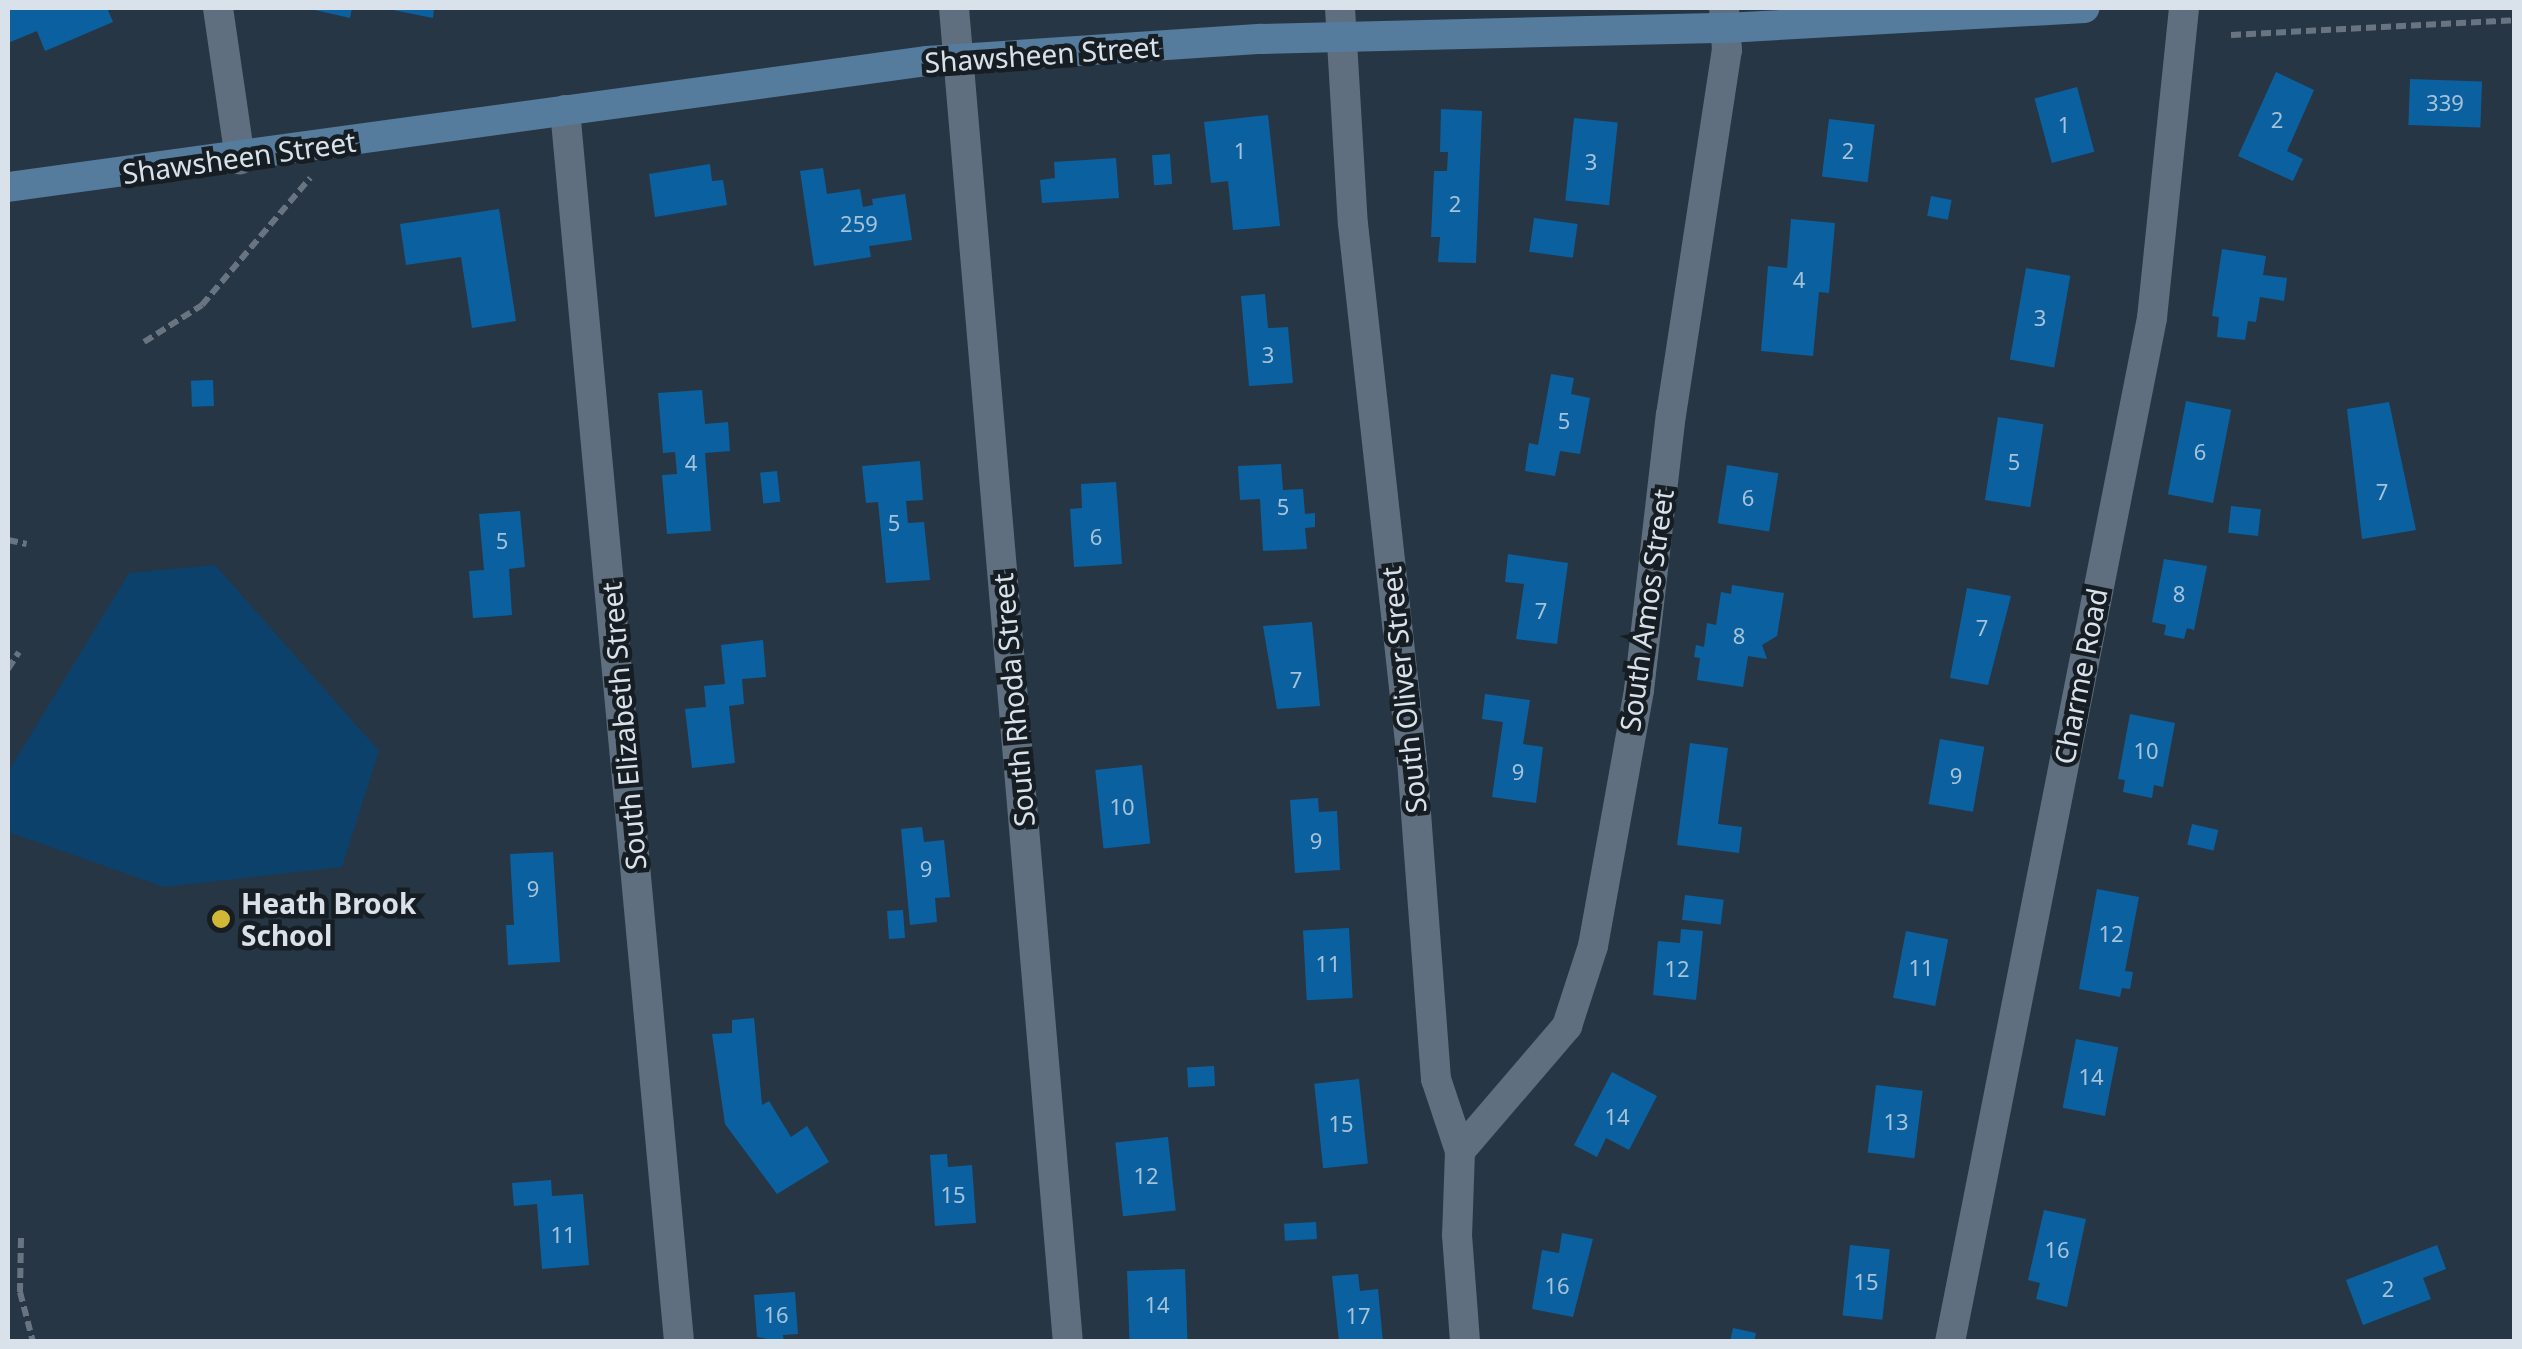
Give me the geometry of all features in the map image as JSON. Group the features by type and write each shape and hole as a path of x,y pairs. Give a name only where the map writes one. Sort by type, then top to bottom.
{"main road":[{"name":"Shawsheen Street","path":"8,187 240,159 565,110 958,59 1342,22 1725,18 2084,8"}],"street":[{"path":"218,8 240,159"},
{"name":"South Rhoda Street","path":"954,8 1068,1342"},
{"name":"Charme Road","path":"1950,1342 2152,318 2184,8"},
{"name":"South Amos Street","path":"1460,1151 1568,1026 1593,946 1638,690 1725,18"},
{"name":"South Oliver Street","path":"1342,22 1353,224 1412,760 1436,1079 1460,1151 1457,1234 1465,1342"},
{"name":"South Elizabeth Street","path":"565,110 678,1342"}],"path":[{"path":"2230,35 2514,20"},
{"path":"144,342 202,305 313,175 306,148"},
{"path":"8,540 27,544"},
{"path":"8,669 19,652"},
{"path":"21,1238 20,1292 33,1342"}],"shaded area":[{"path":"215,565 379,751 342,867 164,887 8,832 8,772 129,573"}],"building":[{"path":"8,8 107,8 113,22 45,51 37,31 8,43"},
{"path":"306,8 352,8 350,18"},
{"path":"383,8 434,8 433,18"},
{"path":"2276,72 2314,90 2287,151 2303,159 2293,181 2238,156"},
{"path":"2410,79 2482,82 2480,127 2408,125"},
{"path":"2077,87 2094,152 2052,163 2034,98"},
{"path":"1441,109 1482,111 1476,263 1438,262 1440,237 1431,237 1434,171 1447,171 1448,152 1440,152"},
{"path":"1268,115 1280,226 1233,230 1228,181 1211,183 1204,122"},
{"path":"1574,118 1618,123 1609,205 1565,201"},
{"path":"1829,119 1875,125 1868,182 1822,177"},
{"path":"1170,154 1172,184 1154,185 1152,155"},
{"path":"1116,158 1119,198 1042,203 1040,180 1055,178 1054,162"},
{"path":"710,164 712,181 723,180 727,205 655,217 649,174"},
{"path":"823,168 827,194 860,189 863,207 873,205 872,199 905,194 912,240 869,246 871,257 814,266 800,171"},
{"path":"1931,196 1952,200 1948,220 1927,216"},
{"path":"499,209 516,321 472,328 461,257 406,265 400,224"},
{"path":"1534,218 1578,224 1573,258 1529,252"},
{"path":"1791,219 1835,223 1829,293 1819,292 1813,356 1761,351 1768,266 1787,268"},
{"path":"2222,249 2266,256 2263,275 2287,278 2284,301 2260,297 2256,322 2248,321 2245,340 2217,337 2219,317 2212,316"},
{"path":"2026,268 2070,276 2054,367 2010,360"},
{"path":"1265,294 1268,328 1288,327 1293,383 1249,386 1241,296"},
{"path":"1551,374 1574,378 1571,394 1590,398 1580,454 1560,451 1555,476 1525,471 1529,443 1538,445"},
{"path":"213,380 214,406 192,407 191,381"},
{"path":"702,390 705,424 728,422 730,451 705,453 711,531 667,534 662,475 677,474 675,452 663,453 658,393"},
{"path":"2186,401 2231,410 2213,503 2168,494"},
{"path":"2389,402 2416,530 2362,539 2347,409"},
{"path":"1998,417 2043,424 2030,507 1985,500"},
{"path":"920,461 923,500 906,501 908,523 924,522 930,580 886,583 878,502 866,503 862,466"},
{"path":"1281,464 1283,490 1303,489 1305,514 1315,513 1315,527 1305,528 1307,549 1263,551 1260,499 1240,500 1238,466"},
{"path":"1727,465 1778,473 1769,531 1718,523"},
{"path":"777,471 780,502 763,504 760,473"},
{"path":"1116,482 1122,564 1074,567 1070,509 1082,508 1081,484"},
{"path":"2231,506 2261,509 2258,536 2228,533"},
{"path":"520,511 525,567 509,569 512,615 473,618 469,571 484,570 479,514"},
{"path":"1508,554 1568,563 1557,644 1516,639 1524,584 1505,582"},
{"path":"2164,559 2207,566 2194,630 2187,628 2184,639 2164,635 2166,625 2152,622"},
{"path":"1732,585 1784,593 1777,636 1762,645 1767,659 1748,656 1743,687 1697,680 1700,658 1694,657 1696,645 1704,647 1707,623 1716,625 1721,592 1731,594"},
{"path":"1967,588 2011,596 1988,685 1950,678"},
{"path":"1312,622 1320,706 1277,709 1263,626"},
{"path":"763,640 766,677 742,679 744,704 729,706 735,763 692,768 685,709 706,707 704,686 725,684 721,645"},
{"path":"1485,694 1530,700 1523,744 1543,747 1536,803 1492,797 1503,722 1482,719"},
{"path":"2130,714 2175,723 2163,787 2154,785 2152,798 2123,792 2125,780 2118,779"},
{"path":"1940,739 1984,747 1973,812 1929,804"},
{"path":"1690,743 1728,748 1718,824 1742,827 1739,853 1677,845"},
{"path":"1142,765 1150,844 1104,848 1095,770"},
{"path":"1318,798 1319,812 1337,811 1340,870 1295,873 1290,800"},
{"path":"2192,824 2218,830 2214,851 2187,844"},
{"path":"922,827 924,842 944,840 950,897 935,898 937,922 910,925 901,829"},
{"path":"553,852 560,962 508,965 506,925 514,925 510,854"},
{"path":"2097,889 2139,897 2125,971 2133,972 2130,989 2122,988 2120,997 2079,989"},
{"path":"1685,895 1724,900 1721,925 1682,920"},
{"path":"903,910 905,938 889,939 887,911"},
{"path":"1349,928 1353,998 1307,1000 1303,930"},
{"path":"1681,929 1703,931 1696,1000 1653,995 1658,941 1680,943"},
{"path":"1906,931 1948,939 1935,1006 1893,998"},
{"path":"754,1018 762,1105 769,1101 791,1137 807,1126 829,1162 777,1194 725,1124 712,1034 732,1033 732,1020"},
{"path":"2076,1039 2118,1047 2105,1116 2063,1108"},
{"path":"1214,1066 1215,1086 1188,1087 1187,1067"},
{"path":"1612,1072 1657,1096 1629,1150 1606,1138 1597,1157 1574,1145"},
{"path":"1359,1079 1368,1164 1323,1168 1314,1084"},
{"path":"1876,1085 1923,1091 1914,1158 1868,1152"},
{"path":"1168,1137 1176,1211 1123,1216 1115,1143"},
{"path":"947,1154 948,1167 972,1165 976,1223 935,1226 930,1155"},
{"path":"551,1180 552,1196 583,1194 589,1265 542,1269 537,1204 514,1206 512,1183"},
{"path":"2044,1210 2086,1219 2067,1307 2036,1299 2040,1283 2028,1280"},
{"path":"1316,1222 1317,1239 1285,1241 1284,1224"},
{"path":"1562,1233 1593,1239 1573,1317 1532,1309 1542,1250 1559,1253"},
{"path":"1850,1245 1890,1249 1882,1320 1843,1316"},
{"path":"2437,1245 2446,1269 2423,1278 2431,1299 2363,1325 2346,1280"},
{"path":"1185,1269 1188,1342 1130,1342 1127,1271"},
{"path":"1358,1274 1360,1291 1378,1289 1383,1342 1339,1342 1332,1276"},
{"path":"795,1292 798,1334 783,1335 784,1342 757,1337 754,1295"},
{"path":"1733,1328 1756,1333 1754,1342 1730,1342"}],"place":[{"name":"Heath Brook School","path":"221,919"}]}
